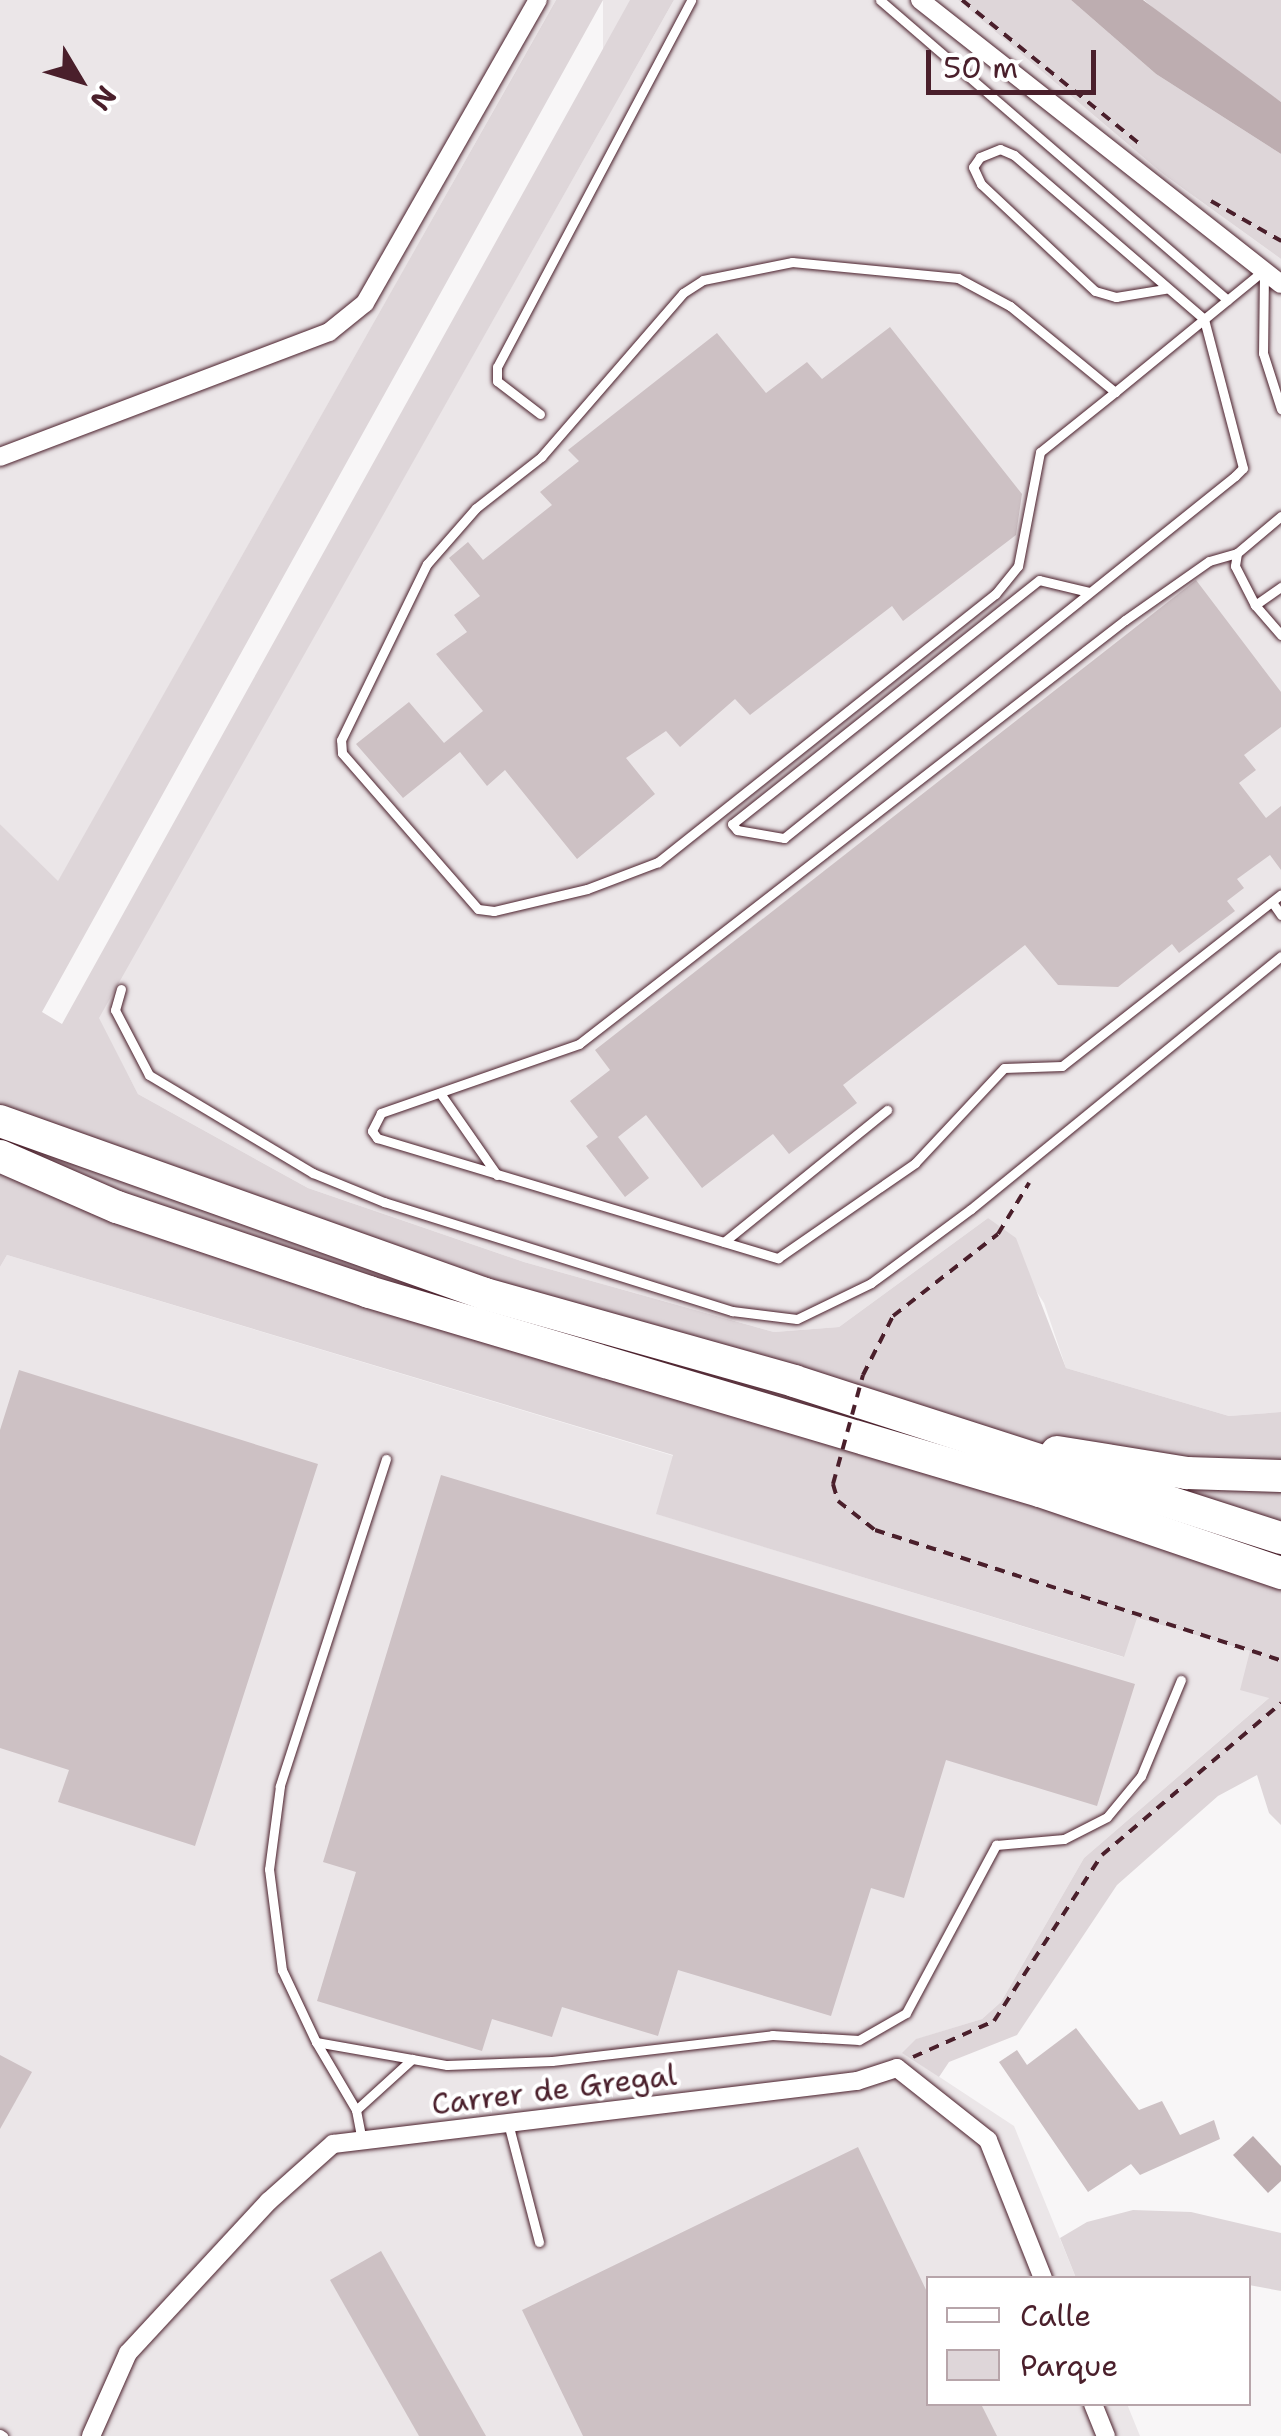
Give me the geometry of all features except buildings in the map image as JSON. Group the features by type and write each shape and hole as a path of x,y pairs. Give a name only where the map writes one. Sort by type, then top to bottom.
{"highway":[{"path":"6,1122 486,1294 794,1381 1281,1538"},
{"path":"0,1156 117,1207"},
{"path":"0,1170 369,1292 1040,1491 1281,1574"},
{"path":"924,1425 1187,1473 1281,1476"}],"street":[{"path":"0,458 329,332 365,302 538,0"},
{"path":"920,0 1281,284"},
{"path":"897,2068 988,2140 1042,2276"},
{"name":"Carrer de Gregal","path":"91,2436 128,2353 269,2201 333,2144 857,2082 897,2068"},
{"path":"1094,2406 1106,2436"}],"lane":[{"path":"540,414 497,381 497,367 692,0"},
{"path":"880,0 1228,300"},
{"path":"1088,592 1039,580 732,824 737,830 784,838 1242,468 1204,320 1014,154 1000,149 973,167 981,184 1095,292 1116,297 1165,288"},
{"path":"1115,392 1010,306 958,278 792,262 702,280 684,293 540,457 476,508 427,564 342,740 342,753 478,908 494,911 587,889 658,862 995,594 1018,566 1040,452 1115,392 1204,320 1264,270"},
{"path":"1264,270 1263,353 1281,409"},
{"path":"1281,516 1237,554 1209,561 1125,620 579,1044 381,1113 372,1131 376,1138 778,1258 915,1163 1004,1068 1062,1066 1281,894"},
{"path":"1237,554 1235,566 1255,606 1281,635"},
{"path":"1255,606 1281,587"},
{"path":"1272,902 1281,915"},
{"path":"120,989 115,1010 149,1074 312,1173 384,1202 732,1311 797,1320 870,1283 1031,1162 1281,956"},
{"path":"440,1093 498,1175"},
{"path":"724,1242 888,1110"},
{"path":"362,2141 356,2110 316,2042 282,1970 269,1868 280,1786 386,1458"},
{"path":"316,2042 447,2065 552,2061 772,2035 859,2040 906,2014 996,1844 1064,1840 1106,1817 1141,1776 1180,1680"},
{"path":"356,2110 412,2059"},
{"path":"508,2123 538,2242"}],"path":[{"path":"962,0 1146,150"},
{"path":"1208,199 1281,240"},
{"path":"1031,1162 1029,1188 998,1234 893,1316 862,1375 833,1484 838,1501 875,1530 1281,1660"},
{"path":"897,2068 994,2021 1102,1855 1281,1702"}],"shaded area":[{"path":"0,0 556,0 58,882 0,824"},
{"path":"603,0 630,0 630,1158 603,1158"},
{"path":"674,0 958,0 1163,174 1281,259 1281,1412 1229,1416 1066,1368 1044,1303 988,1218 839,1327 774,1332 524,1262 308,1188 138,1094 98,1018"},
{"path":"1071,0 1143,0 1281,102 1281,154 1156,74"},
{"path":"7,1255 674,1456 657,1514 1123,1657 1136,1618 1250,1651 1270,1697 1084,1858 1001,2002 982,2019 917,2039 903,2053 1014,2126 1075,2276 926,2276 926,2406 1128,2406 1140,2436 0,2436 0,1267"},
{"path":"1253,2136 1281,2166 1281,2181 1268,2193 1233,2155"}],"green space":[{"path":"556,0 603,0 42,1012 62,1024 630,0 674,0 99,1018 138,1094 308,1188 524,1262 774,1332 839,1327 988,1218 1016,1238 1066,1368 1229,1416 1281,1412 1281,1825 1269,1813 1257,1775 1218,1796 1117,1885 1017,2035 949,2062 939,2077 902,2053 916,2039 982,2019 1001,2002 1084,1858 1269,1698 1240,1690 1250,1651 1137,1618 1124,1657 656,1514 673,1455 7,1255 0,1267 0,824 58,881"},
{"path":"958,0 1071,0 1156,74 1281,154 1281,259 1163,174"},
{"path":"1144,0 1281,0 1281,102 1195,44"},
{"path":"1133,2210 1191,2212 1281,2233 1281,2291 1251,2285 1251,2276 1075,2276 1060,2238 1087,2222"}]}
